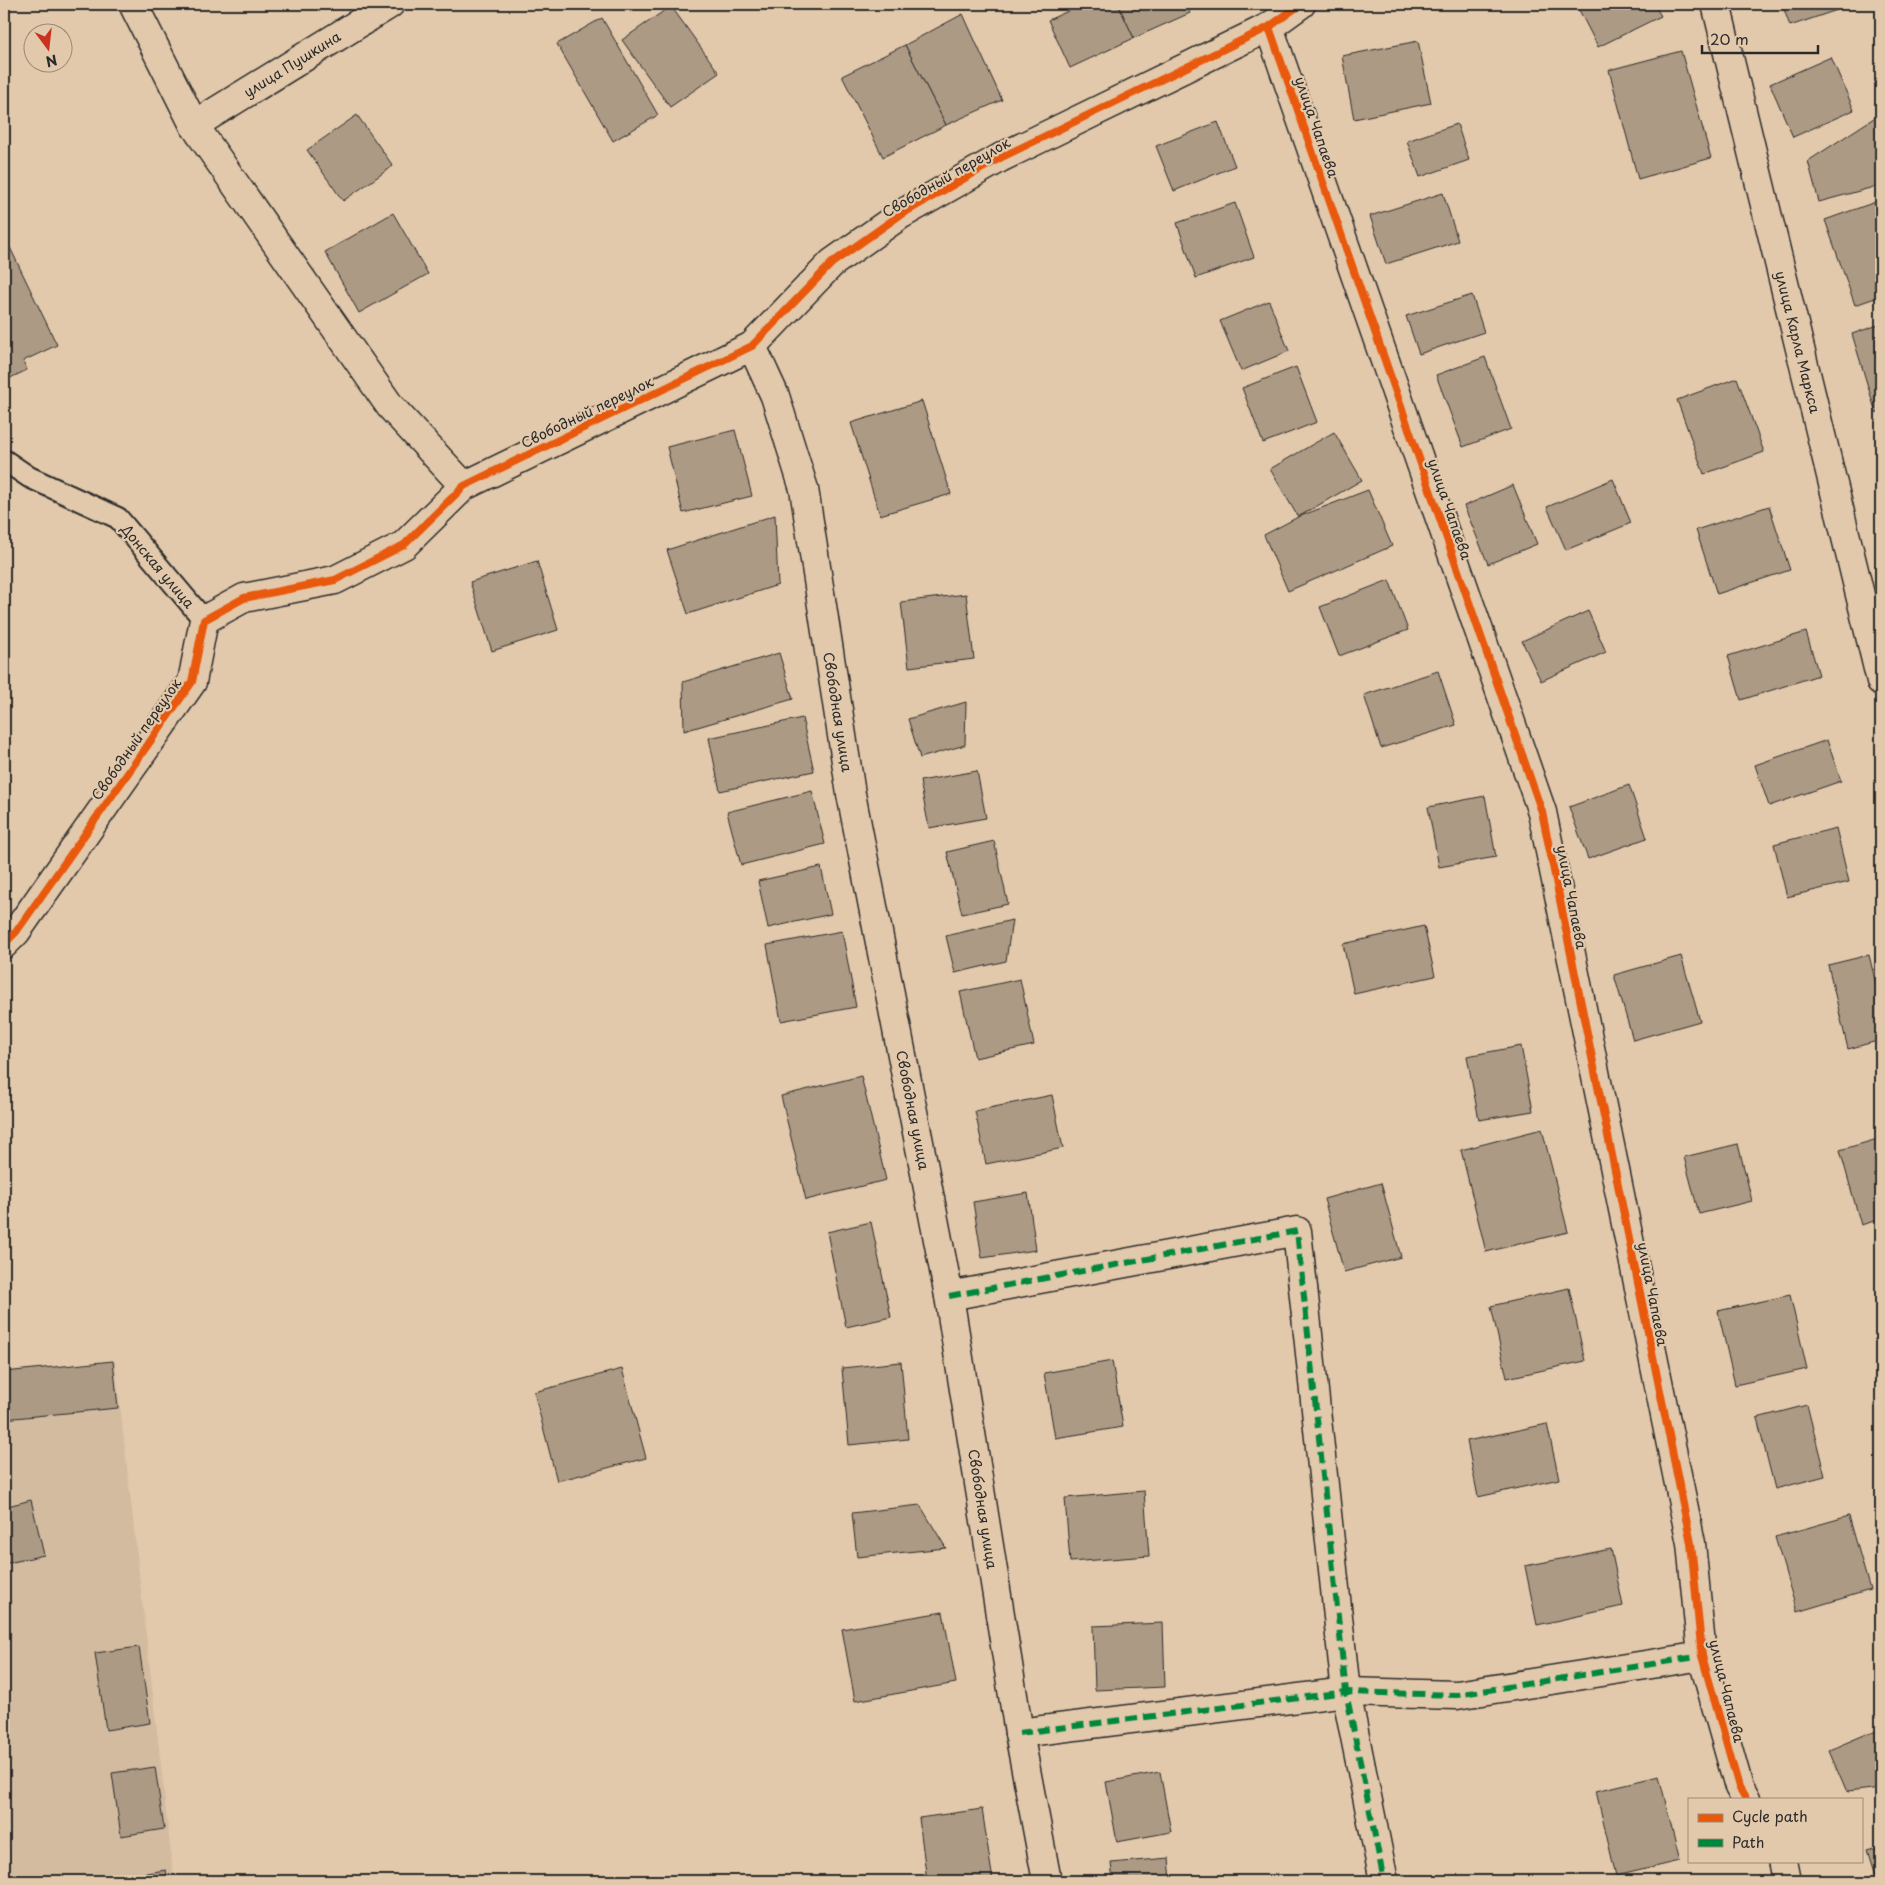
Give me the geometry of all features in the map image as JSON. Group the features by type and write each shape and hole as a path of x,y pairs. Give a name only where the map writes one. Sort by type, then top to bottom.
{"street":[{"path":"133,4 194,125 390,406 464,486"},
{"name":"улица Пушкина","path":"194,125 390,4"},
{"name":"Свободный переулок","path":"4,944 16,932 192,682 204,620 244,598 335,580 404,545 464,486 752,346 832,263 900,215 1000,158 1269,27 1301,4"},
{"name":"улица Карла Маркса","path":"1716,4 1881,681"},
{"name":"улица Чапаева","path":"1269,27 1542,812 1691,1544 1702,1656 1739,1787 1745,1798"},
{"name":"Свободная улица","path":"752,346 775,396 804,489 851,794 949,1296 1019,1734 1047,1881"},
{"path":"949,1296 1297,1231 1346,1692 1384,1881"},
{"path":"1019,1734 1346,1692 1457,1696 1702,1656"},
{"path":"1782,1862 1786,1881"}],"lane":[{"name":"Донская улица","path":"4,460 29,477 118,518 204,620"}],"shaded area":[{"path":"115,1361 174,1881 4,1881 4,1372"}],"building":[{"path":"1084,4 1118,4 1134,38 1070,68 1048,20"},
{"path":"1118,4 1186,4 1190,13 1134,38"},
{"path":"1576,4 1654,4 1661,16 1598,47"},
{"path":"1782,4 1843,4 1843,8 1790,26"},
{"path":"671,6 719,73 670,107 622,40"},
{"path":"963,14 1002,100 946,125 905,45"},
{"path":"602,18 658,115 613,141 557,44"},
{"path":"1418,41 1431,103 1354,119 1342,56"},
{"path":"905,45 946,125 883,157 842,76"},
{"path":"1681,51 1711,158 1638,179 1609,70"},
{"path":"1831,57 1854,110 1793,137 1770,84"},
{"path":"357,115 393,166 343,201 307,150"},
{"path":"1877,116 1881,130 1881,185 1819,202 1808,161"},
{"path":"1218,122 1235,166 1174,191 1156,146"},
{"path":"1457,124 1469,160 1420,177 1407,141"},
{"path":"1443,193 1458,241 1386,264 1370,216"},
{"path":"1881,200 1881,296 1855,305 1825,220"},
{"path":"1235,203 1254,257 1196,278 1177,223"},
{"path":"393,213 428,274 359,313 325,252"},
{"path":"4,235 57,345 23,361 27,370 4,381"},
{"path":"1472,295 1484,332 1419,354 1406,316"},
{"path":"1269,301 1289,351 1241,371 1220,321"},
{"path":"1881,324 1881,412 1876,413 1852,334"},
{"path":"1485,357 1511,429 1463,447 1436,375"},
{"path":"1296,367 1317,422 1263,443 1242,388"},
{"path":"1737,378 1764,452 1704,474 1677,400"},
{"path":"922,401 951,494 880,515 851,423"},
{"path":"735,430 752,496 683,513 667,447"},
{"path":"1334,432 1362,480 1298,517 1270,469"},
{"path":"1613,479 1631,523 1566,550 1547,507"},
{"path":"1513,485 1537,544 1488,564 1464,506"},
{"path":"1368,490 1392,546 1288,591 1264,535 1298,517"},
{"path":"1769,506 1790,570 1717,594 1696,530"},
{"path":"775,515 778,585 688,614 667,550"},
{"path":"537,561 558,630 492,651 470,582"},
{"path":"1389,580 1408,630 1339,656 1320,607"},
{"path":"966,594 974,659 909,667 901,602"},
{"path":"1588,611 1606,652 1541,681 1522,641"},
{"path":"1806,632 1819,675 1741,700 1728,656"},
{"path":"779,653 793,699 684,731 683,682"},
{"path":"1438,671 1456,725 1381,748 1364,695"},
{"path":"966,702 965,745 920,758 908,719"},
{"path":"802,718 814,771 720,791 709,738"},
{"path":"1827,740 1841,781 1769,806 1755,765"},
{"path":"977,771 986,818 929,828 920,781"},
{"path":"1629,785 1647,838 1588,859 1569,807"},
{"path":"812,791 825,844 741,865 727,812"},
{"path":"1485,796 1496,857 1439,867 1428,807"},
{"path":"1836,828 1849,882 1787,897 1774,844"},
{"path":"994,841 1008,904 962,914 947,852"},
{"path":"821,867 831,914 768,928 758,881"},
{"path":"1012,920 1006,961 955,973 946,936"},
{"path":"1424,926 1435,976 1354,994 1343,944"},
{"path":"842,931 856,1007 781,1021 767,945"},
{"path":"1869,955 1881,1005 1881,1040 1848,1049 1828,965"},
{"path":"1681,956 1700,1021 1633,1040 1614,975"},
{"path":"1020,979 1034,1045 975,1058 960,992"},
{"path":"1521,1046 1533,1111 1479,1120 1467,1056"},
{"path":"861,1076 886,1180 806,1200 781,1096"},
{"path":"1052,1095 1063,1148 986,1164 975,1111"},
{"path":"1542,1129 1568,1232 1486,1252 1461,1150"},
{"path":"1881,1138 1881,1219 1861,1225 1840,1150"},
{"path":"1738,1144 1752,1201 1699,1214 1684,1157"},
{"path":"1381,1183 1401,1257 1344,1272 1324,1199"},
{"path":"1028,1193 1036,1250 982,1258 973,1202"},
{"path":"871,1222 891,1317 846,1327 827,1232"},
{"path":"1569,1288 1585,1361 1507,1378 1491,1306"},
{"path":"1790,1295 1807,1369 1735,1385 1718,1311"},
{"path":"113,1361 118,1408 4,1419 4,1372"},
{"path":"1112,1361 1123,1427 1055,1438 1044,1373"},
{"path":"901,1362 908,1439 849,1445 842,1368"},
{"path":"622,1369 646,1458 557,1481 534,1392"},
{"path":"1807,1405 1825,1476 1775,1489 1757,1418"},
{"path":"1547,1424 1559,1479 1478,1497 1467,1441"},
{"path":"1144,1491 1149,1556 1070,1562 1065,1498"},
{"path":"31,1500 44,1555 4,1564 4,1507"},
{"path":"920,1505 946,1548 857,1557 852,1513"},
{"path":"1849,1516 1870,1590 1797,1612 1775,1537"},
{"path":"1611,1549 1623,1606 1537,1625 1525,1566"},
{"path":"943,1612 956,1683 855,1701 842,1629"},
{"path":"1163,1623 1165,1687 1095,1690 1093,1626"},
{"path":"139,1647 150,1723 106,1730 95,1653"},
{"path":"1881,1728 1881,1788 1847,1792 1829,1750"},
{"path":"155,1767 164,1829 121,1836 112,1773"},
{"path":"1160,1772 1171,1832 1117,1842 1106,1782"},
{"path":"1659,1776 1680,1861 1616,1876 1596,1791"},
{"path":"982,1809 993,1881 927,1881 919,1818"},
{"path":"1881,1845 1881,1881 1878,1881 1868,1849"},
{"path":"1169,1858 1171,1881 1113,1881 1111,1863"},
{"path":"166,1870 168,1881 127,1881 126,1876"}],"marked path":[{"path":"949,1296 1297,1231 1346,1692 1384,1881"},
{"path":"1019,1733 1346,1692 1457,1695 1702,1656"}],"cycle path":[{"path":"4,944 16,932 192,682 204,620 244,598 335,580 404,545 464,486 752,346 832,263 900,215 1000,158 1269,27 1301,4"},
{"path":"1269,27 1542,812 1691,1543 1702,1656 1739,1787 1745,1798"}]}
